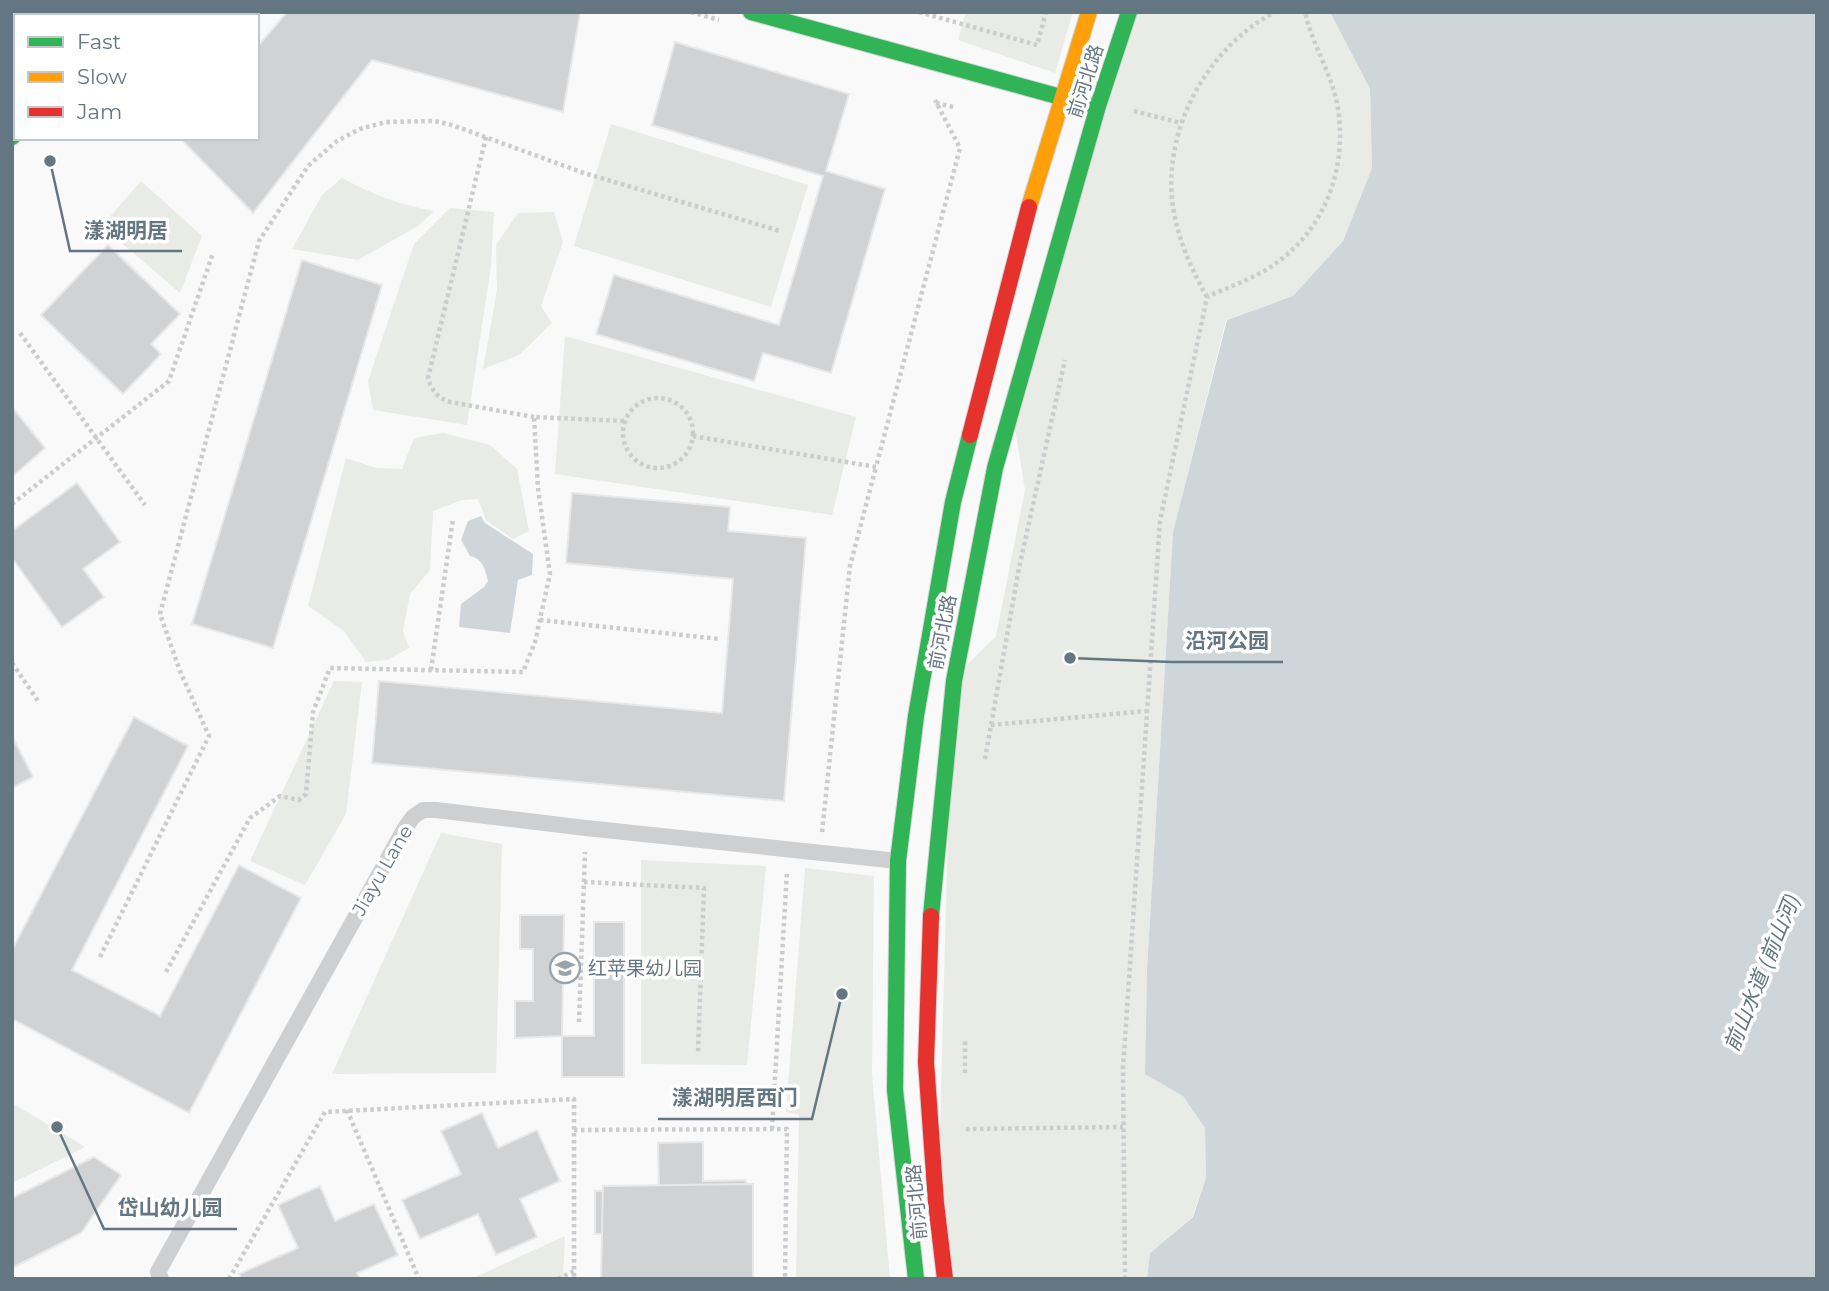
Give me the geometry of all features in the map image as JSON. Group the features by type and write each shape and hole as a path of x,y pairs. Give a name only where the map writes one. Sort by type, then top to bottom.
{"main road":[{"path":"751,12 1063,99 1098,106"},
{"name":"前河北路","path":"916,1279 895,1090 898,861 916,716 953,502 1023,228 1089,12"},
{"name":"前河北路","path":"945,1279 936,1203 926,1062 931,919 954,681 995,468 1098,106 1129,12"}],"lane":[{"name":"Jiayu Lane","path":"159,1275 391,852 413,817 423,810 898,861"},
{"path":"142,1279 159,1275"}],"path":[{"path":"691,12 730,24"},
{"path":"919,12 1037,45 1046,12"},
{"path":"1125,1279 1123,1068 1160,522 1207,297 1182,245 1173,205 1173,161 1181,123 1195,91 1214,62 1241,37 1275,12"},
{"path":"1207,297 1278,262 1312,231 1330,197 1340,145 1338,107 1308,28 1305,12"},
{"path":"820,853 850,566 960,148 931,92"},
{"path":"1131,122 1138,99"},
{"path":"1134,111 1181,123"},
{"path":"100,957 208,736 180,671 160,614 260,241 308,166 337,141 360,129 386,122 435,121 583,173 780,231"},
{"path":"486,137 428,378 431,390 450,402 534,417 624,421"},
{"path":"12,504 169,381 214,253"},
{"path":"20,333 145,505"},
{"path":"983,766 1019,569 1066,356"},
{"path":"659,397 671,400 688,414 693,436 690,447 673,465 650,468 629,454 624,444 624,421 638,404 659,397"},
{"path":"166,972 250,818 281,796 299,800 306,794 313,712 330,668 523,672 536,642 550,574 538,488 534,417"},
{"path":"693,436 876,467"},
{"path":"431,670 453,519"},
{"path":"540,620 720,639"},
{"path":"12,663 38,701"},
{"path":"991,725 1147,711"},
{"path":"579,1022 586,828"},
{"path":"772,1129 789,849"},
{"path":"584,882 704,888 698,1052"},
{"path":"965,1036 965,1076"},
{"path":"229,1279 325,1112 574,1099 574,1279"},
{"path":"348,1110 419,1279"},
{"path":"965,1116 965,1129 1124,1127"},
{"path":"574,1130 787,1129 785,1279"},
{"path":"558,1279 574,1271"}],"shaded area":[{"path":"966,12 1073,12 1055,73 958,40"},
{"path":"1122,12 1330,12 1370,89 1372,168 1343,241 1293,296 1226,320 1173,532 1147,969 1145,1073 1183,1096 1205,1128 1206,1178 1192,1217 1150,1253 1147,1279 936,1279 952,680 996,636 1025,490 1011,404"},
{"path":"611,124 808,185 771,307 574,246"},
{"path":"342,178 386,198 434,211 418,226 358,260 292,249 322,195"},
{"path":"141,181 202,236 180,293 102,226"},
{"path":"450,208 494,212 491,266 467,425 373,410 368,381 414,244"},
{"path":"554,212 563,242 541,306 552,323 519,355 483,369 497,290 496,245 518,213"},
{"path":"565,336 856,417 832,515 555,474"},
{"path":"443,433 490,445 517,469 529,531 513,539 486,520 478,499 462,500 433,511 430,570 410,594 403,631 409,648 387,660 366,662 344,631 308,606 346,458 376,468 402,469 414,438"},
{"path":"334,681 362,682 346,814 305,885 250,861"},
{"path":"441,833 502,844 496,1073 332,1074"},
{"path":"641,860 766,866 747,1065 641,1064"},
{"path":"805,868 874,876 872,1074 890,1279 796,1279 799,1115 786,1112"},
{"path":"12,1103 85,1147 12,1183"},
{"path":"565,1236 563,1279 471,1279"}],"water":[{"name":"前山水道 (前山河)","path":"1330,12 1817,12 1817,1279 1147,1279 1150,1253 1193,1217 1206,1178 1205,1128 1183,1096 1145,1074 1147,969 1173,532 1227,320 1293,296 1343,241 1372,168 1370,89"},
{"path":"481,516 485,523 533,554 532,575 518,580 510,633 459,627 461,604 488,581 483,565 470,556 461,540 468,521"}],"building":[{"path":"287,12 580,13 563,112 372,60 253,213 182,140 259,140 259,45"},
{"path":"675,42 849,94 826,171 885,189 831,373 763,353 754,381 596,334 614,275 779,325 823,176 652,125"},
{"path":"108,245 180,314 151,344 161,354 123,394 41,315"},
{"path":"302,260 382,285 273,648 192,624"},
{"path":"12,407 45,448 12,477"},
{"path":"77,483 120,542 83,569 104,597 62,627 12,558 12,531"},
{"path":"572,493 730,507 728,531 806,538 784,801 372,763 379,681 722,713 733,579 566,563"},
{"path":"134,717 188,746 72,970 160,1016 239,865 301,898 189,1113 12,1019 12,950"},
{"path":"12,736 33,777 12,788"},
{"path":"520,915 564,915 562,1036 515,1038 515,1001 533,1001 533,949 520,949"},
{"path":"594,922 624,922 624,1077 562,1077 562,1036 594,1036"},
{"path":"482,1113 498,1148 537,1130 560,1181 520,1199 537,1237 496,1255 478,1214 420,1239 402,1200 461,1174 441,1131"},
{"path":"703,1142 703,1181 746,1180 747,1236 704,1237 704,1278 660,1278 659,1233 595,1234 595,1191 659,1190 658,1143"},
{"path":"94,1157 121,1175 81,1233 12,1268 12,1198"},
{"path":"753,1184 753,1279 601,1279 603,1186"},
{"path":"320,1186 335,1221 374,1204 398,1255 357,1273 360,1279 242,1279 239,1274 298,1248 278,1205"}],"traffic: fast":[{"path":"751,12 1086,104"},
{"path":"931,916 954,681 995,468 1098,106 1129,12"},
{"path":"916,1279 895,1090 898,861 916,716 953,502 970,435"}],"traffic: slow":[{"path":"1029,207 1089,12"}],"traffic: jam":[{"path":"970,435 1029,207"},
{"path":"931,916 926,1062 936,1203 945,1279"}],"place":[{"name":"漾湖明居","path":"50,161"},
{"name":"沿河公园","path":"1070,658"},
{"name":"红苹果幼儿园","path":"565,968"},
{"name":"漾湖明居西门","path":"842,994"},
{"name":"岱山幼儿园","path":"57,1127"}]}
